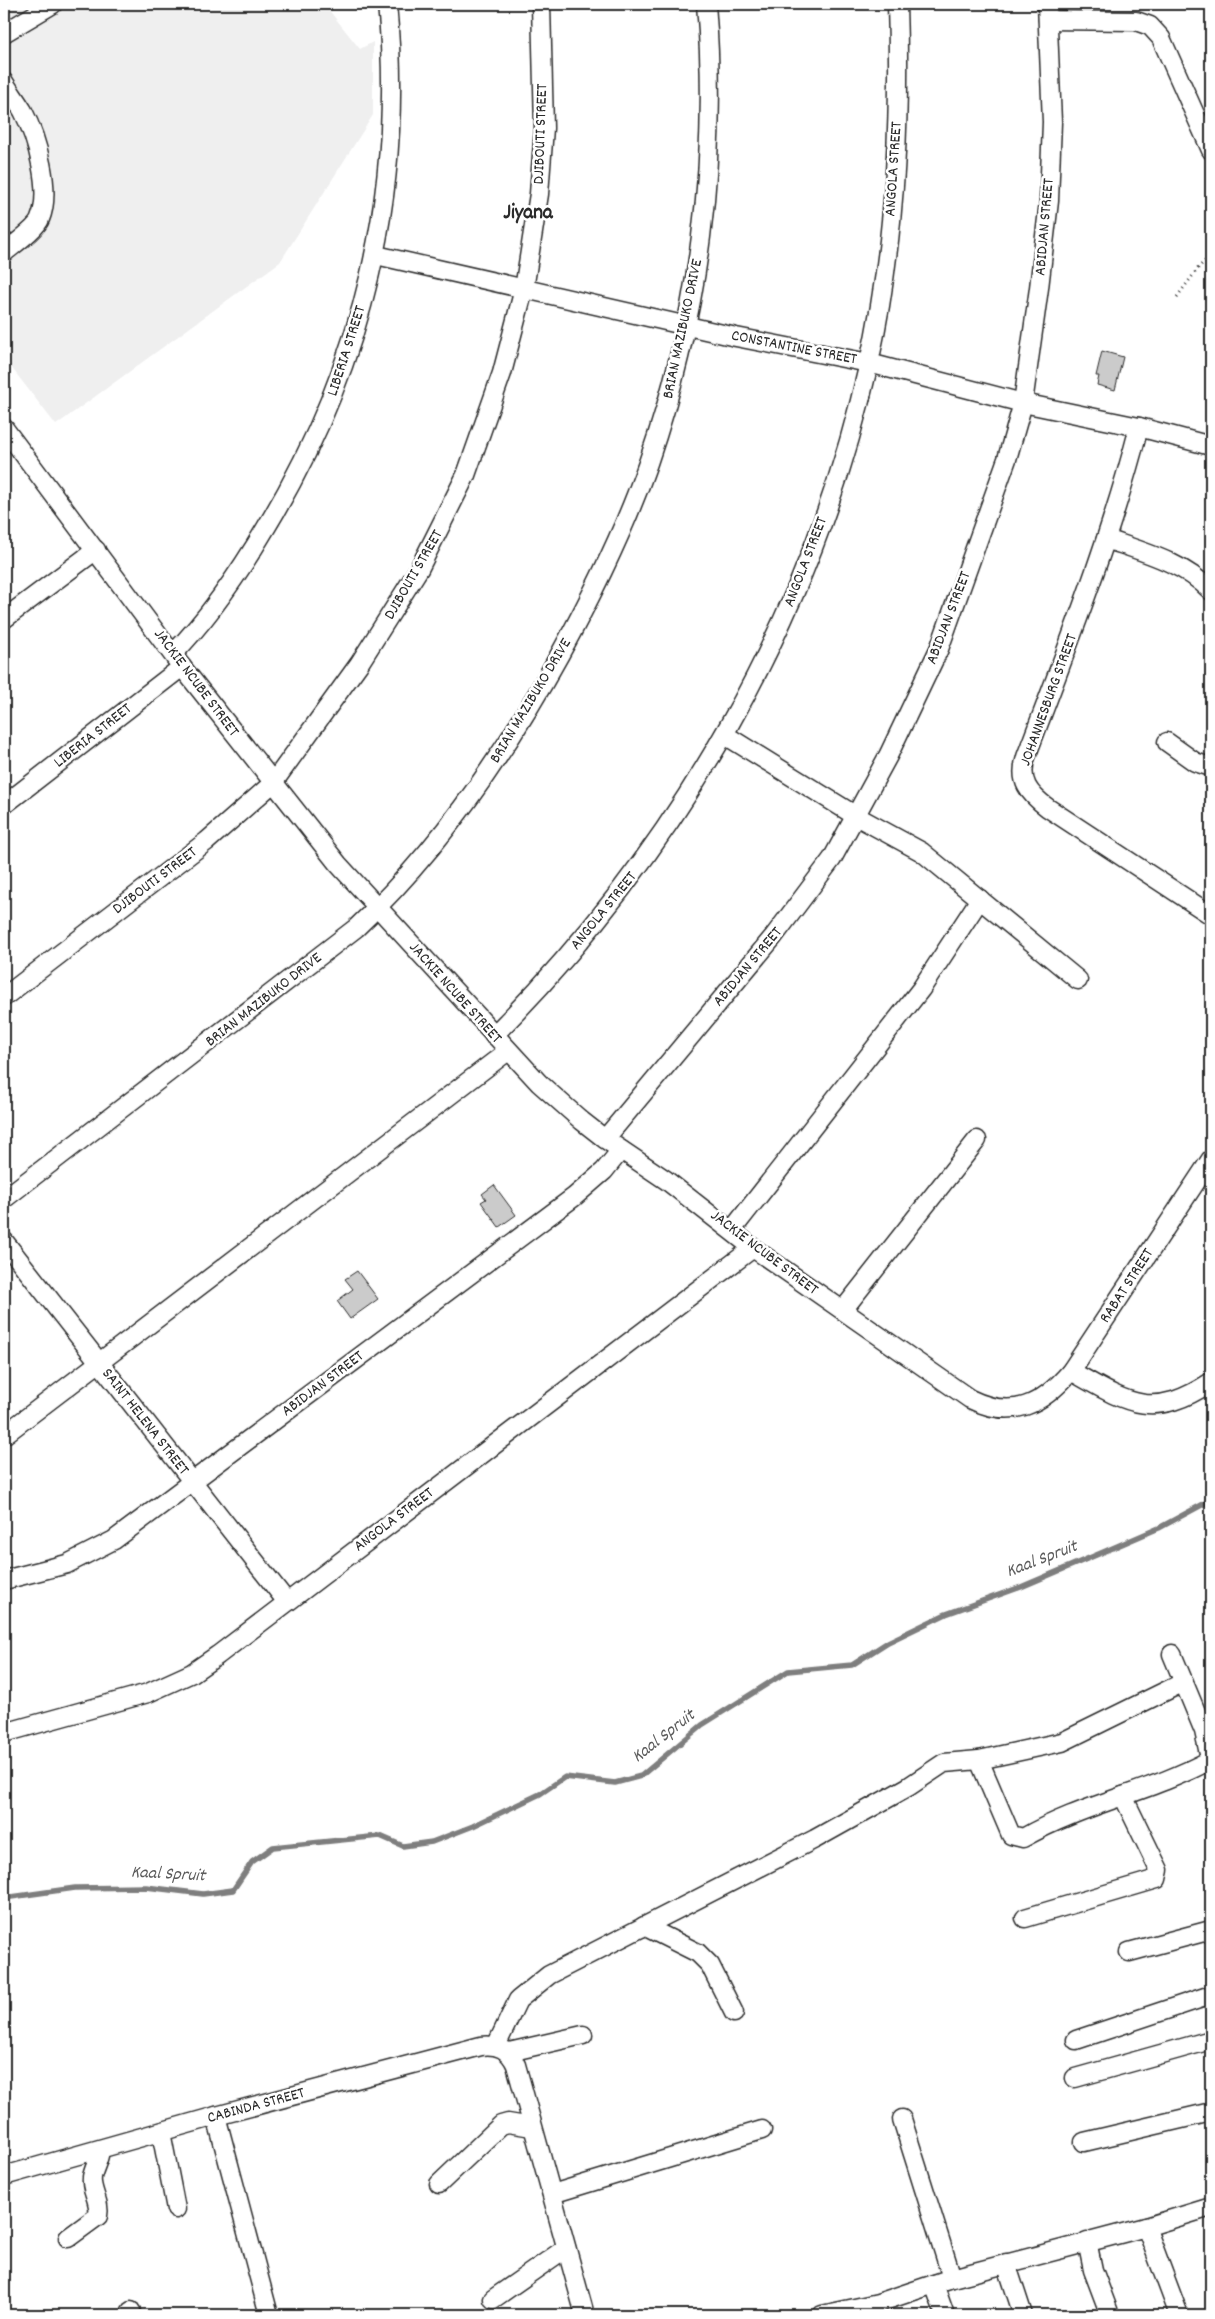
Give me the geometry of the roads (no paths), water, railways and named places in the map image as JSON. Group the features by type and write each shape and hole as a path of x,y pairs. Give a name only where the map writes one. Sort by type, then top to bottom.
{"street":[{"path":"4,33 53,4"},
{"name":"LIBERIA STREET","path":"4,805 178,660 234,580 279,507 305,458 331,399 355,332 376,255 384,202 390,134 392,87 388,4"},
{"name":"DJIBOUTI STREET","path":"4,997 199,847 273,782 389,620 445,521 466,475 486,422 502,373 524,290 539,194 544,128 541,4"},
{"name":"BRIAN MAZIBUKO DRIVE","path":"4,1199 319,958 377,908 444,833 470,798 533,703 608,561 648,463 665,408 686,325 697,271 707,182 710,78 706,4"},
{"name":"ANGOLA STREET","path":"494,1035 555,972 634,875 686,799 725,735 771,647 808,564 831,496 869,363 881,296 895,173 899,76 897,4"},
{"path":"1047,12 1128,20 1150,26 1156,31 1167,49 1211,150"},
{"name":"ABIDJAN STREET","path":"605,1139 813,887 832,860 888,756 939,649 1007,459 1024,403 1040,288 1049,201 1052,122 1047,12"},
{"path":"4,82 23,112 35,142 44,183 44,202 40,221 4,253"},
{"name":"CONSTANTINE STREET","path":"376,255 524,290 869,363 1024,403 1138,427 1211,446"},
{"name":"JOHANNESBURG STREET","path":"1138,427 1125,483 1106,540 1023,766 1024,784 1037,800 1048,808 1211,915"},
{"name":"JACKIE NCUBE STREET","path":"4,428 178,660 338,864 508,1051 562,1105 605,1139 666,1180 754,1248 970,1399 984,1406 1010,1409 1034,1404"},
{"path":"1106,540 1177,566 1193,575 1211,591"},
{"path":"4,620 96,550"},
{"path":"725,735 856,816 922,852 1078,980"},
{"path":"1168,742 1194,762 1211,767"},
{"path":"732,1230 921,989 980,899"},
{"path":"4,1434 508,1051"},
{"path":"843,1310 977,1140"},
{"name":"ABIDJAN STREET","path":"4,1580 67,1564 92,1553 139,1522 574,1197 604,1170 621,1150"},
{"name":"RABAT STREET","path":"1034,1404 1059,1386 1072,1370 1211,1159"},
{"name":"SAINT HELENA STREET","path":"4,1241 287,1602"},
{"name":"ANGOLA STREET","path":"4,1733 120,1702 168,1685 218,1655 754,1248"},
{"path":"1072,1370 1119,1398 1138,1404 1155,1405 1175,1401 1194,1393 1211,1382"},
{"path":"979,1760 1011,1835 1023,1838 1045,1825 1182,1775 1211,1762 1208,1729 1172,1654"},
{"path":"585,2315 516,2065 502,2049 518,2000 549,1975 823,1835 908,1787 944,1763 979,1760 1062,1742 1184,1682"},
{"path":"1025,1918 1156,1879 1159,1870 1123,1796"},
{"path":"644,1926 698,1953 710,1965 734,2014"},
{"path":"1129,1952 1211,1930"},
{"path":"1076,2040 1211,1995"},
{"name":"CABINDA STREET","path":"4,2176 216,2116 481,2046 502,2049 583,2035"},
{"path":"1075,2078 1211,2040"},
{"path":"1084,2142 1211,2112"},
{"path":"216,2116 269,2315"},
{"path":"902,2119 952,2278"},
{"path":"439,2184 501,2125 508,2122 532,2127"},
{"path":"552,2194 762,2130"},
{"path":"161,2132 176,2209"},
{"path":"68,2238 98,2216 99,2210 92,2178 99,2160 100,2150"},
{"path":"822,2315 880,2309 934,2284 952,2278 1146,2227 1211,2207"},
{"path":"1146,2227 1179,2315"},
{"path":"1087,2241 1093,2270 1110,2315"},
{"path":"493,2299 566,2248"},
{"path":"1006,2263 1023,2315"},
{"path":"934,2284 945,2315"}],"waterway":[{"name":"Kaal Spruit","path":"4,1898 75,1888 146,1887 203,1894 233,1890 252,1862 273,1847 380,1836 403,1846 432,1842 473,1826 540,1794 565,1777 615,1783 641,1776 702,1725 788,1671 852,1665 888,1642 946,1614 1021,1587 1108,1550 1159,1528 1211,1500"}],"district":[{"name":"Jiyana","path":"528,214"}]}
